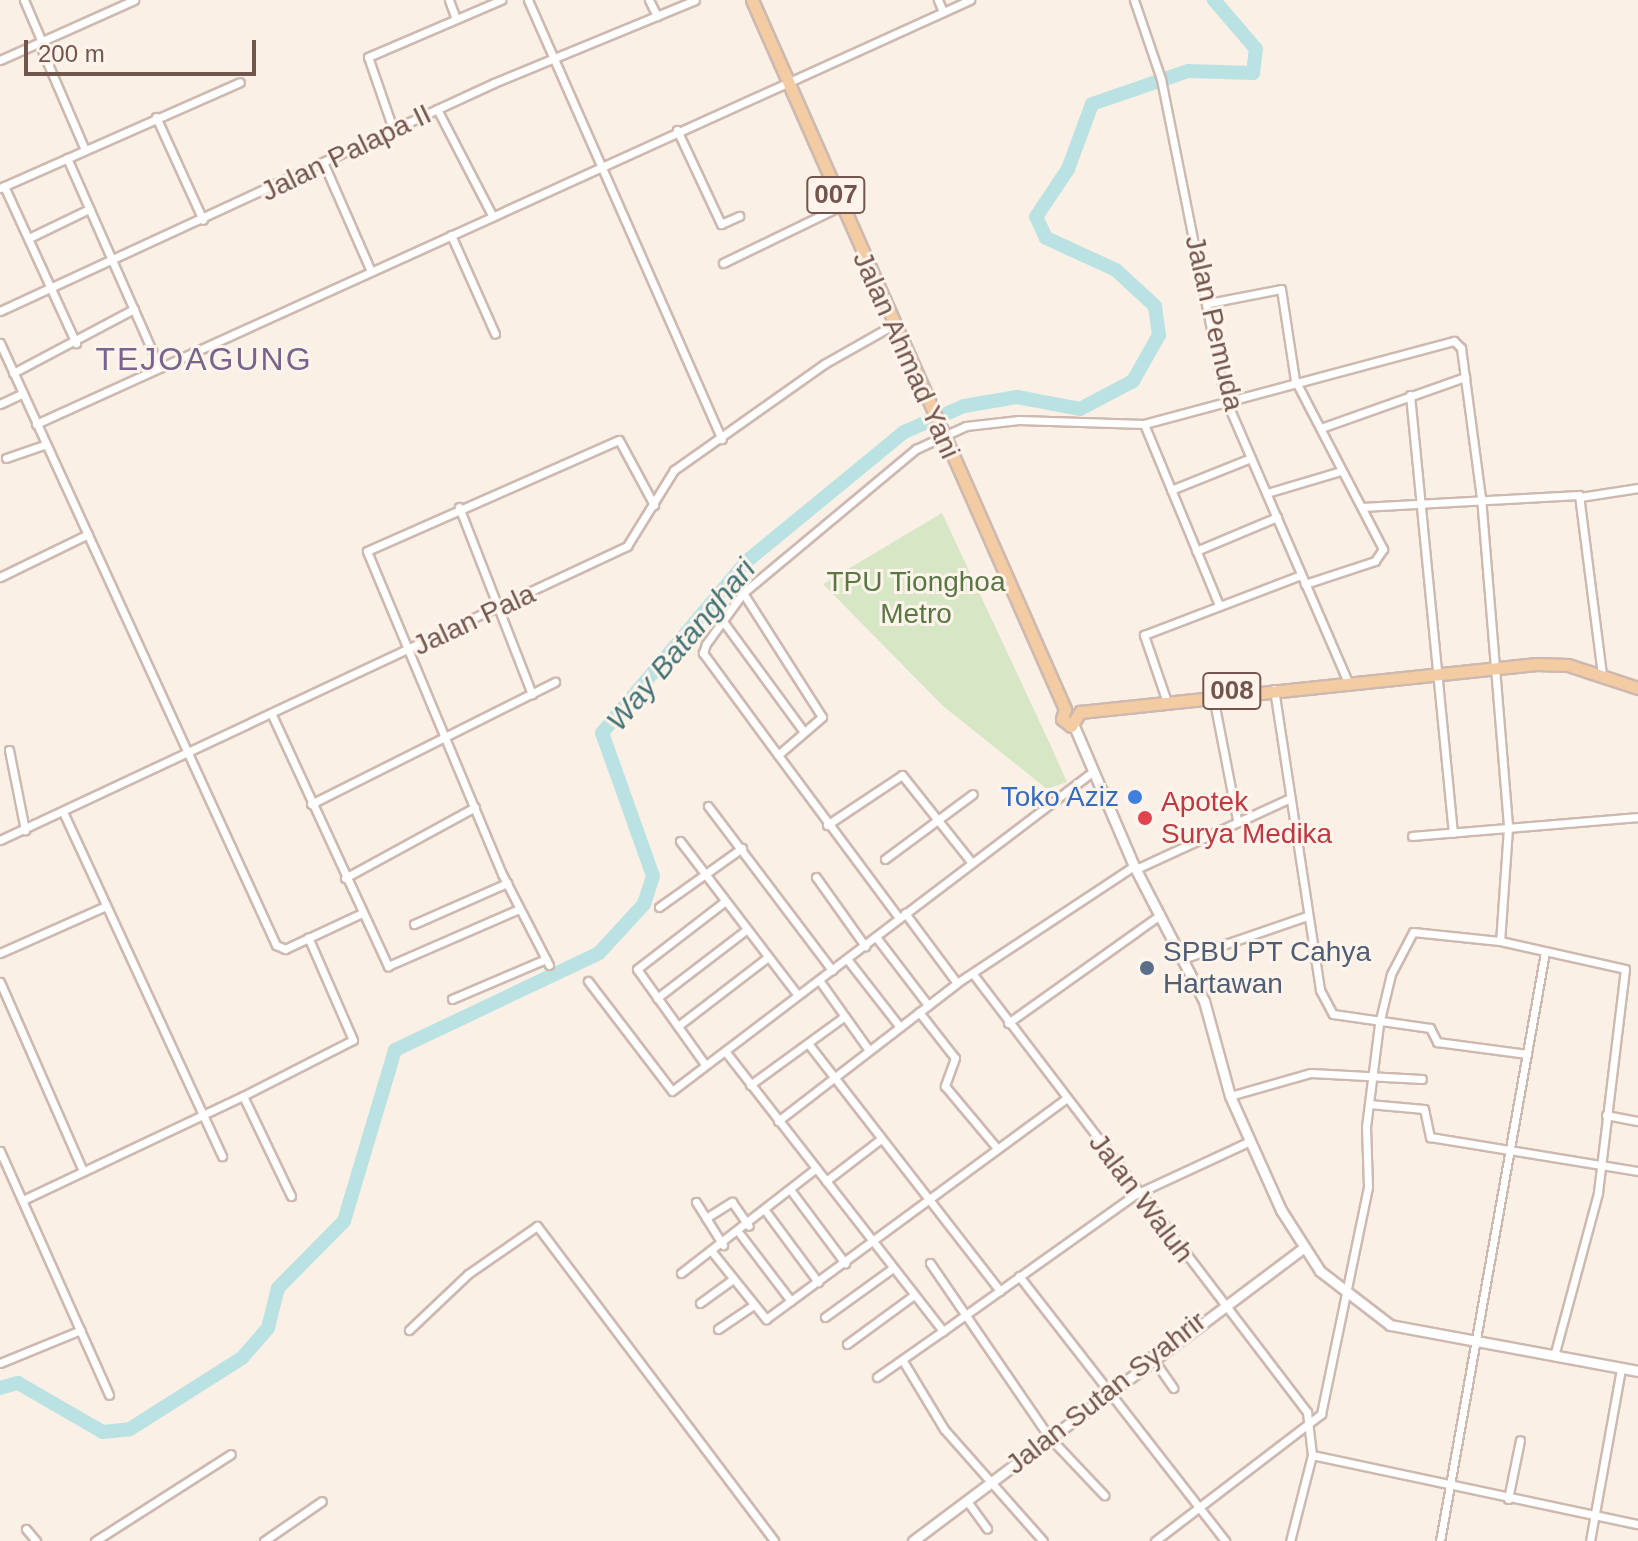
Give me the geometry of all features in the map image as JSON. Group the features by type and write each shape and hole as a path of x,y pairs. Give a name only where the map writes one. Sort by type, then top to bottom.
{"main road":[{"name":"Jalan Ahmad Yani","path":"752,0 939,431 1065,709 1064,723 1074,726"},
{"name":"008","path":"1065,709 1080,712 1273,686 1493,667 1568,665 1638,688"},
{"path":"1074,726 1080,712"}],"street":[{"path":"24,0 85,150"},
{"path":"0,60 134,0"},
{"path":"449,0 456,19"},
{"path":"393,129 368,57 501,0"},
{"path":"528,0 598,166 722,439"},
{"path":"649,0 657,16"},
{"name":"Jalan Palapa II","path":"0,311 203,220 437,109 695,0"},
{"path":"938,0 943,12"},
{"path":"36,424 158,364 970,0"},
{"name":"Jalan Pemuda","path":"1134,0 1154,50 1161,79 1209,303 1225,398 1347,680"},
{"path":"76,343 29,238 2,187 240,82"},
{"path":"437,109 492,215"},
{"path":"156,117 203,220"},
{"path":"677,130 721,224 739,216"},
{"path":"67,158 158,364"},
{"path":"323,162 370,269"},
{"path":"723,263 841,206"},
{"path":"29,238 89,209"},
{"path":"451,235 495,334"},
{"path":"1209,303 1280,287 1295,380 1362,507 1382,556 1305,584"},
{"path":"13,373 76,343 134,309"},
{"name":"Jalan Pala","path":"2,840 64,814 627,546 674,470 824,364 893,325"},
{"path":"957,983 827,825 703,653 722,620 743,593 939,431 1076,417 1144,424 1225,398 1454,341 1465,377 1481,497 1508,828 1500,941"},
{"path":"0,343 44,445 88,534 276,945 285,949 360,914"},
{"path":"1321,428 1465,377"},
{"path":"0,404 21,394"},
{"path":"1410,395 1440,672 1453,833"},
{"path":"1144,424 1219,605"},
{"path":"452,999 547,962 507,883 367,551 459,507 619,440 654,505"},
{"path":"6,458 44,445"},
{"path":"1171,490 1251,458"},
{"path":"1267,493 1341,471"},
{"path":"1362,507 1481,497 1580,497 1638,488"},
{"path":"1580,497 1602,675"},
{"path":"459,507 496,610 532,694"},
{"path":"1196,551 1277,517"},
{"path":"0,577 88,534"},
{"path":"1166,699 1141,637 1301,575"},
{"path":"743,593 822,717 778,755"},
{"path":"722,620 804,732"},
{"path":"311,804 555,682"},
{"path":"1273,686 1288,799 1320,990 1333,1014 1379,1024 1430,1028 1437,1042 1527,1054"},
{"path":"1212,693 1237,820"},
{"path":"272,715 360,914 388,966 519,909"},
{"path":"1074,726 1091,773 1135,868 1185,958 1230,1096 1302,1249 1344,1293 1390,1325 1638,1371"},
{"path":"9,750 25,830"},
{"path":"588,981 669,1091 1091,773"},
{"path":"827,825 900,774 972,863"},
{"path":"885,859 973,794"},
{"path":"778,1121 957,983 1135,868 1288,799"},
{"path":"708,806 832,970"},
{"path":"345,878 475,807"},
{"path":"64,814 104,907 222,1156"},
{"path":"1412,836 1638,817"},
{"path":"0,829 2,840"},
{"path":"680,841 797,994"},
{"path":"659,907 707,876 742,848"},
{"path":"816,877 865,946"},
{"path":"414,924 507,883"},
{"path":"704,1063 637,967 724,902"},
{"path":"0,953 104,907"},
{"path":"1008,1023 1160,915"},
{"path":"1185,958 1307,916"},
{"path":"657,998 746,930"},
{"path":"1155,1541 1321,1414 1368,1187 1369,1104 1379,1024 1410,934 1500,941 1625,969 1603,1162 1554,1356"},
{"path":"23,1200 203,1116 353,1040 308,937"},
{"path":"876,937 928,1005"},
{"path":"1440,1541 1454,1486 1545,952"},
{"path":"678,1026 768,957"},
{"path":"847,959 900,1027"},
{"name":"Jalan Waluh","path":"973,974 1136,1194 1312,1420"},
{"path":"819,980 868,1049"},
{"path":"0,982 83,1171"},
{"path":"919,1012 957,1061 945,1086 996,1147"},
{"path":"750,1085 810,1046 845,1016"},
{"path":"810,1046 1000,1291"},
{"path":"725,1051 814,1170 826,1181 943,1331"},
{"path":"1230,1096 1311,1073 1422,1079"},
{"path":"243,1096 291,1196"},
{"path":"713,1253 751,1307 766,1319 1065,1099"},
{"path":"1369,1104 1424,1109 1430,1137 1603,1162 1638,1171"},
{"path":"1606,1115 1638,1121"},
{"path":"826,1181 881,1139"},
{"path":"877,1377 1136,1194 1250,1141"},
{"path":"0,1151 109,1395"},
{"path":"681,1273 740,1234 814,1170"},
{"path":"792,1192 845,1263"},
{"path":"696,1202 723,1245"},
{"path":"706,1218 732,1202 749,1226"},
{"path":"767,1213 818,1282"},
{"path":"409,1330 468,1274 537,1226 774,1541"},
{"path":"740,1234 791,1301"},
{"name":"Jalan Sutan Syahrir","path":"913,1541 1050,1438 1151,1356 1302,1249"},
{"path":"930,1263 1050,1438 1104,1495"},
{"path":"825,1317 893,1268"},
{"path":"1019,1276 1225,1541"},
{"path":"700,1303 732,1280"},
{"path":"847,1344 914,1295"},
{"path":"718,1329 751,1307"},
{"path":"0,1363 81,1330"},
{"path":"1151,1356 1173,1388"},
{"path":"903,1361 944,1429 994,1479 1043,1541"},
{"path":"1590,1541 1621,1368"},
{"path":"1290,1541 1312,1455 1312,1420"},
{"path":"1508,1499 1520,1440"},
{"path":"95,1541 231,1454"},
{"path":"1312,1455 1594,1519 1638,1524"},
{"path":"264,1541 322,1501"},
{"path":"967,1501 987,1529"},
{"path":"26,1529 36,1541"}],"green space":[{"name":"TPU Tionghoa Metro","path":"942,513 1067,782 1047,789 943,706 823,584"}],"waterway":[{"name":"Way Batanghari","path":"0,1388 18,1383 103,1432 130,1429 242,1358 268,1328 278,1288 344,1221 395,1050 599,953 644,904 653,876 602,733 747,561 904,432 964,406 1017,397 1080,409 1133,381 1159,335 1155,306 1116,270 1046,238 1036,217 1068,169 1092,104 1188,71 1253,73 1256,49 1214,0"}],"place":[{"name":"Toko Aziz","path":"1135,797"},
{"name":"Apotek Surya Medika","path":"1145,818"},
{"name":"SPBU PT Cahya Hartawan","path":"1147,968"}],"district":[{"name":"TEJOAGUNG","path":"204,359"}]}
